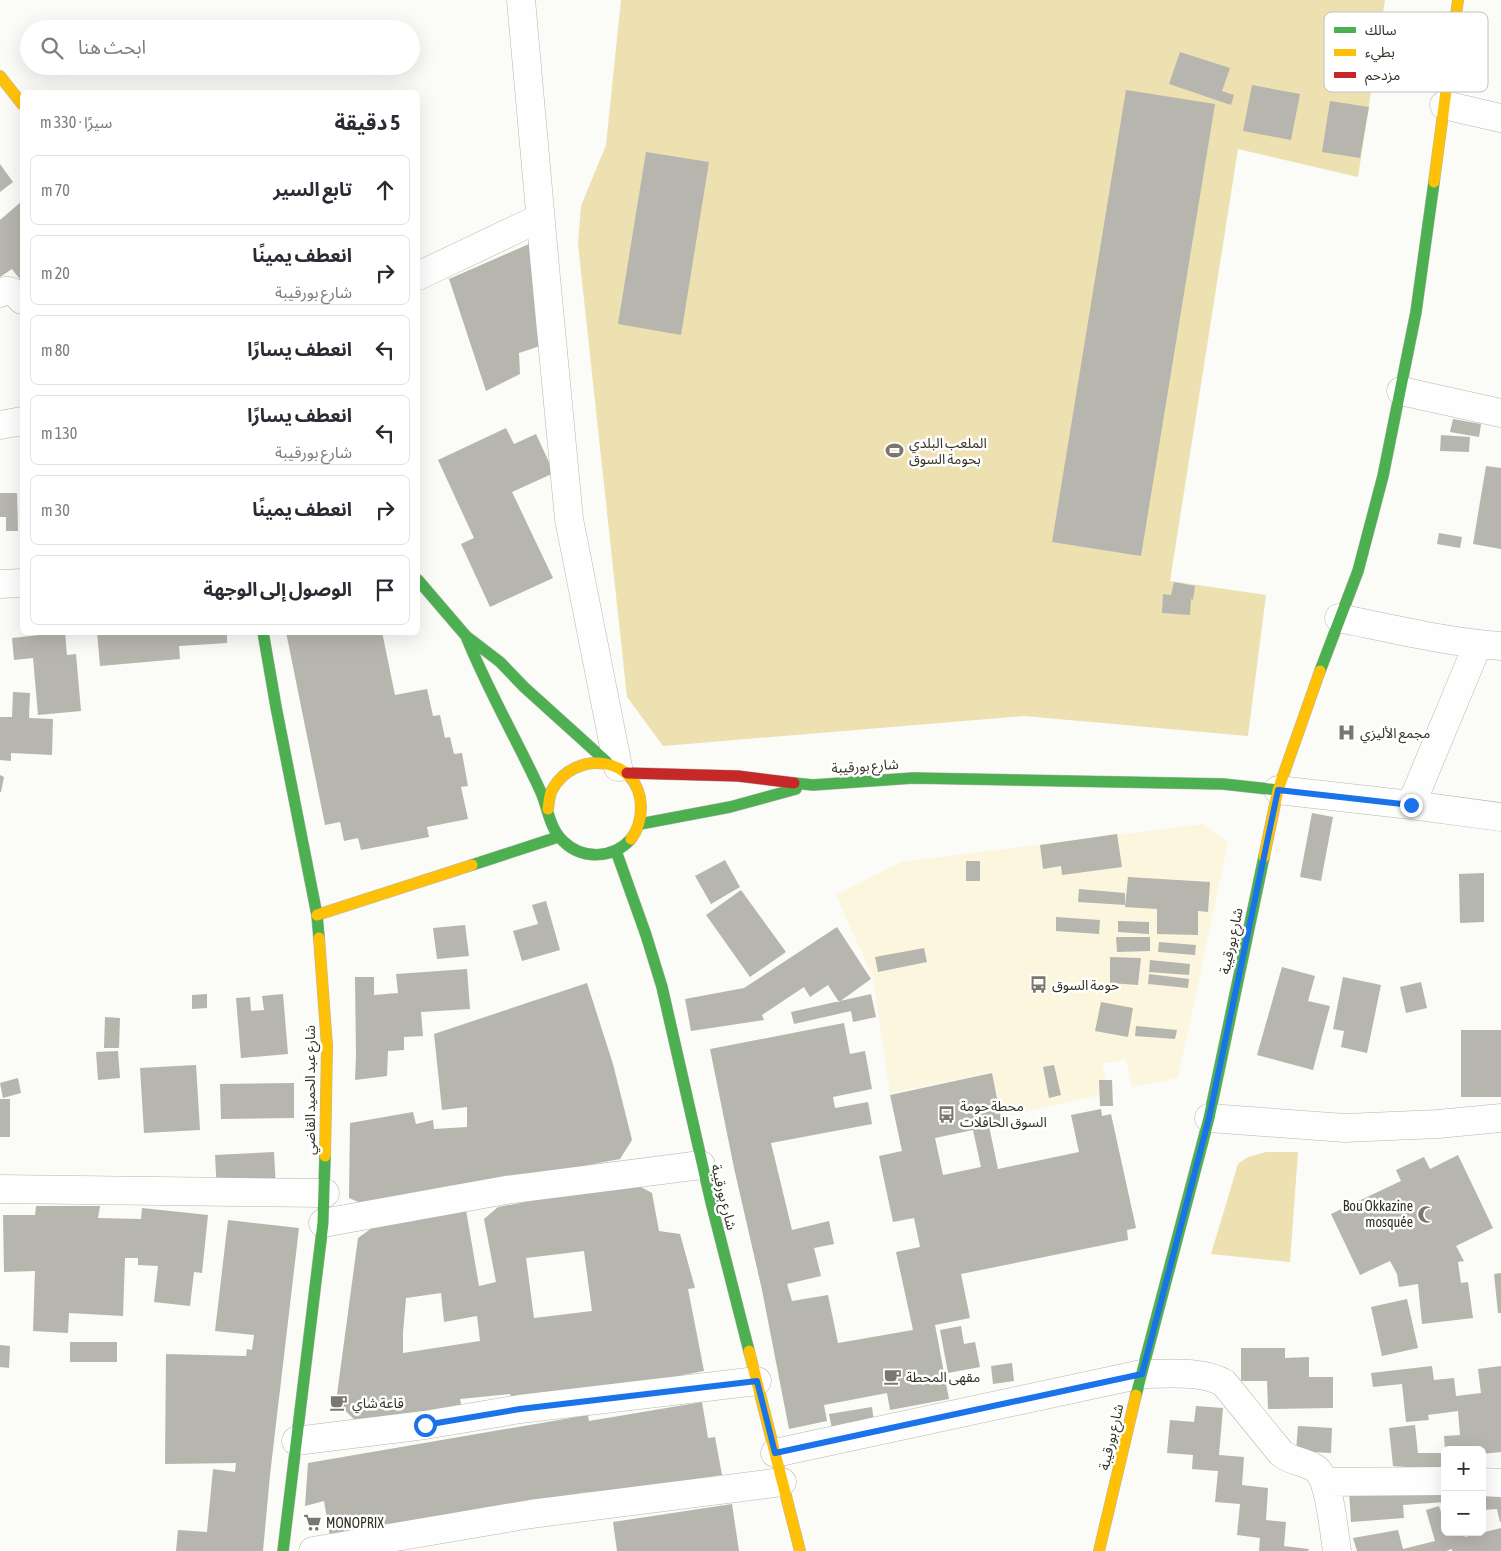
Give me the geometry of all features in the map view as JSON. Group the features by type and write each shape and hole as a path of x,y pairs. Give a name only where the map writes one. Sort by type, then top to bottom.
{"main road":[{"path":"0,76 20,101"},
{"path":"1278,790 1339,618 1358,571 1383,476 1416,312 1446,92"},
{"path":"420,582 466,636 500,662 524,687 638,787 643,805 640,824 631,840 616,851 595,856 574,850 558,837 550,824 548,808 521,749 477,667 466,636"},
{"name":"شارع عبد الحميد القاضي","path":"264,635 317,915 327,1046 323,1223 283,1551"},
{"path":"548,808 551,792 560,777 573,766 590,762 617,767"},
{"name":"شارع بورقيبة","path":"617,767 738,776 812,784 914,778 1124,784 1223,784 1278,790 1209,1118 1142,1374 1099,1551"},
{"name":"شارع بورقيبة","path":"640,824 730,807 812,784"},
{"path":"317,915 465,868 500,854 558,837"},
{"name":"شارع بورقيبة","path":"616,851 649,942 662,987 701,1165 726,1268 800,1551"}],"street":[{"path":"522,0 540,218 569,518 617,767"},
{"path":"1444,105 1501,118"},
{"path":"420,275 540,218"},
{"path":"0,293 11,291 20,298"},
{"path":"1401,391 1501,413"},
{"path":"0,425 20,421"},
{"path":"0,584 20,583"},
{"path":"1339,618 1419,635 1490,645 1411,805"},
{"path":"1278,790 1501,817"},
{"path":"1209,1118 1345,1128 1438,1124 1501,1118"},
{"path":"323,1223 506,1190 701,1165"},
{"path":"0,1189 325,1193"},
{"path":"775,1453 1142,1374 1215,1378 1224,1383 1280,1453 1288,1459 1315,1469 1320,1473 1325,1482 1337,1551"},
{"path":"296,1440 425,1425 520,1409 757,1381"},
{"path":"1325,1482 1441,1481"},
{"path":"313,1551 531,1514 782,1482"},
{"path":"1486,1482 1501,1483"}],"shaded area":[{"name":"الملعب البلدي بحومة السوق","path":"621,0 1385,0 1383,12 1324,12 1324,92 1371,92 1358,177 1238,149 1170,581 1266,595 1248,736 1024,716 663,746 627,697 578,244 581,206 606,145"},
{"path":"1204,824 1228,843 1178,1078 1132,1087 1126,1059 1102,1064 1108,1093 1002,1117 992,1072 890,1093 873,978 836,895 901,862"},
{"path":"1266,1152 1298,1152 1290,1262 1211,1254 1238,1164 1248,1157"}],"building":[{"path":"1180,52 1230,68 1222,91 1234,95 1231,105 1169,84"},
{"path":"1252,85 1300,94 1291,140 1243,131"},
{"path":"1126,90 1215,104 1141,556 1052,542"},
{"path":"1330,101 1369,107 1360,158 1322,152"},
{"path":"646,152 709,162 681,335 618,324"},
{"path":"0,164 13,182 0,192"},
{"path":"20,203 20,279 12,269 0,277 0,220"},
{"path":"538,240 549,343 519,353 520,374 486,391 449,279"},
{"path":"1453,419 1481,424 1479,437 1450,432"},
{"path":"506,428 514,444 536,434 554,473 512,492 553,578 490,607 461,544 474,538 438,460"},
{"path":"1441,435 1470,437 1469,452 1440,451"},
{"path":"1486,466 1501,468 1501,549 1473,544"},
{"path":"0,493 17,493 18,531 6,531 6,517 0,517"},
{"path":"1439,533 1462,537 1460,548 1437,544"},
{"path":"1174,582 1195,586 1193,600 1191,599 1190,615 1162,613 1163,594 1171,595"},
{"path":"65,635 67,655 76,654 81,711 38,715 33,658 14,660 12,638"},
{"path":"97,635 227,635 227,643 179,646 180,659 100,666"},
{"path":"287,635 383,635 395,695 427,689 433,716 440,715 445,738 450,737 454,754 462,753 468,786 461,787 468,819 427,827 429,837 361,850 358,838 344,841 340,822 325,825"},
{"path":"13,692 30,693 29,718 53,719 52,755 11,753 11,761 0,760 0,717 12,717"},
{"path":"0,775 4,777 1,792 0,792"},
{"path":"1312,813 1333,817 1321,881 1300,877"},
{"path":"1117,834 1122,867 1062,875 1061,866 1043,869 1040,845"},
{"path":"725,860 740,887 711,904 695,876"},
{"path":"966,861 980,861 980,881 966,881"},
{"path":"1484,873 1484,922 1460,923 1459,874"},
{"path":"1128,877 1210,882 1208,912 1198,911 1198,935 1157,934 1157,909 1125,907"},
{"path":"1079,889 1125,893 1125,905 1078,902"},
{"path":"741,890 786,952 750,977 706,915"},
{"path":"546,901 560,950 522,961 513,931 538,924 532,905"},
{"path":"1056,917 1100,920 1099,934 1056,931"},
{"path":"1118,921 1149,922 1149,934 1118,932"},
{"path":"465,925 469,956 437,959 433,928"},
{"path":"837,927 871,979 839,1002 828,985 810,997 804,987 762,1015 764,1020 691,1031 685,999 744,988"},
{"path":"1116,937 1150,937 1150,951 1117,952"},
{"path":"1159,942 1196,945 1195,955 1158,952"},
{"path":"924,948 927,962 878,972 875,957"},
{"path":"1110,957 1141,958 1138,985 1110,983"},
{"path":"1150,960 1190,964 1189,975 1149,972"},
{"path":"1282,967 1315,976 1308,1001 1330,1006 1313,1070 1257,1055"},
{"path":"467,969 470,1009 421,1012 423,1036 404,1037 404,1050 388,1051 387,1076 355,1080 355,977 374,977 374,995 398,993 396,974"},
{"path":"1149,974 1189,979 1188,988 1148,984"},
{"path":"1343,977 1381,985 1367,1053 1341,1047 1344,1031 1333,1029"},
{"path":"1421,982 1427,1008 1406,1013 1400,987"},
{"path":"587,983 613,1064 632,1140 620,1159 567,1169 447,1186 361,1203 349,1198 350,1123 413,1112 416,1124 433,1120 434,1129 467,1127 467,1107 442,1110 434,1034"},
{"path":"207,994 207,1008 192,1009 192,995"},
{"path":"283,994 288,1054 241,1058 236,998 250,997 251,1011 264,1010 262,996"},
{"path":"871,994 876,1017 853,1022 851,1011 794,1024 791,1012"},
{"path":"1101,1002 1133,1008 1128,1037 1095,1031"},
{"path":"105,1017 120,1018 119,1048 104,1048"},
{"path":"844,1023 850,1054 865,1051 872,1089 833,1097 835,1108 868,1102 872,1124 771,1143 792,1230 829,1221 834,1244 814,1248 821,1276 787,1284 792,1301 828,1295 838,1343 913,1330 896,1252 920,1247 914,1218 893,1222 879,1156 902,1151 890,1095 992,1073 1002,1123 989,1126 998,1169 1079,1152 1071,1115 1101,1109 1102,1116 1111,1114 1136,1228 1127,1230 1128,1240 961,1274 970,1318 935,1325 949,1399 890,1410 887,1393 824,1405 827,1421 789,1429 762,1290 734,1168 710,1049","holes":["973,1130 981,1167 943,1175 935,1138"]},
{"path":"1136,1026 1177,1030 1175,1039 1135,1036"},
{"path":"1461,1030 1501,1030 1501,1097 1461,1097"},
{"path":"118,1051 120,1078 98,1080 96,1052"},
{"path":"196,1065 200,1130 144,1133 140,1068"},
{"path":"1054,1065 1061,1095 1049,1098 1043,1067"},
{"path":"18,1078 21,1093 3,1098 0,1083"},
{"path":"1099,1080 1112,1080 1113,1106 1100,1106"},
{"path":"294,1083 294,1118 221,1119 220,1084"},
{"path":"0,1099 10,1099 10,1137 0,1137"},
{"path":"274,1152 276,1188 217,1192 215,1155"},
{"name":"Bou Okkazine mosquée","path":"1458,1155 1493,1228 1456,1246 1464,1261 1458,1262 1461,1283 1468,1282 1473,1318 1422,1324 1418,1284 1399,1287 1397,1274 1390,1261 1360,1275 1331,1214 1401,1181 1396,1170 1424,1157 1430,1169"},
{"path":"632,1182 652,1193 659,1231 680,1234 695,1288 688,1289 704,1371 615,1388 513,1403 510,1394 460,1399 462,1408 357,1422 336,1402 358,1238 379,1223 466,1210 479,1286 496,1282 484,1219 498,1207","holes":["584,1251 592,1311 534,1318 526,1258","441,1293 444,1322 477,1316 480,1341 403,1353 406,1298"]},
{"path":"36,1206 100,1206 98,1218 141,1219 142,1208 208,1215 202,1273 194,1272 190,1306 154,1302 158,1266 138,1265 138,1258 125,1258 123,1316 69,1313 68,1333 33,1331 35,1271 4,1272 3,1215 35,1215"},
{"path":"228,1220 299,1228 263,1551 176,1551 178,1530 207,1532 213,1469 235,1472 236,1463 165,1464 166,1354 246,1356 247,1349 252,1350 254,1335 215,1331"},
{"path":"1501,1273 1501,1313 1498,1313 1494,1274"},
{"path":"1407,1299 1418,1348 1382,1356 1371,1307"},
{"path":"961,1326 964,1344 975,1342 980,1367 948,1373 940,1330"},
{"path":"70,1342 117,1342 117,1362 70,1362"},
{"path":"0,1345 10,1346 9,1368 0,1367"},
{"path":"1241,1348 1285,1348 1285,1358 1309,1357 1309,1377 1333,1377 1333,1408 1268,1409 1267,1381 1241,1381"},
{"path":"1012,1363 1014,1381 993,1384 991,1366"},
{"path":"1432,1366 1434,1380 1454,1378 1456,1396 1481,1393 1478,1369 1501,1366 1501,1452 1486,1454 1486,1446 1445,1446 1444,1436 1460,1435 1458,1411 1428,1415 1429,1420 1406,1422 1402,1384 1373,1387 1371,1373"},
{"path":"702,1402 708,1438 715,1437 722,1475 588,1497 587,1492 330,1537 324,1501 305,1506 308,1463 588,1415 589,1421"},
{"path":"1196,1406 1223,1408 1219,1455 1244,1457 1242,1485 1268,1488 1266,1520 1286,1522 1284,1546 1309,1549 1308,1551 1259,1551 1260,1538 1237,1535 1240,1504 1215,1502 1218,1471 1192,1469 1193,1455 1167,1453 1170,1420 1194,1422"},
{"path":"872,1407 874,1422 832,1429 829,1414"},
{"path":"1415,1425 1418,1453 1441,1453 1441,1470 1393,1466 1389,1428"},
{"path":"1298,1426 1332,1428 1331,1453 1296,1451"},
{"path":"1501,1485 1501,1522 1497,1509 1486,1510 1486,1486"},
{"path":"1441,1486 1441,1502 1403,1505 1404,1518 1351,1522 1349,1491"},
{"path":"732,1504 739,1551 617,1551 613,1522"},
{"path":"1439,1506 1441,1512 1441,1536 1486,1536 1486,1532 1501,1528 1501,1551 1452,1551 1452,1549 1446,1551 1357,1551 1353,1538 1398,1530 1403,1549 1435,1541 1426,1510"}],"traffic: fast":[{"path":"1320,671 1358,571 1383,476 1416,312 1434,182"},
{"path":"420,582 466,636 500,662 524,687 607,762"},
{"path":"264,635 317,915 319,938"},
{"path":"466,636 483,675 540,790 558,836 579,852 597,855 624,846 631,839"},
{"path":"794,783 813,785 913,778 1223,784 1278,790"},
{"path":"640,824 730,807 796,789"},
{"path":"472,865 558,837"},
{"path":"616,851 646,935 662,987 711,1202 749,1351"},
{"path":"1136,1395 1209,1118 1264,857"},
{"path":"283,1551 323,1223 325,1156"}],"traffic: slow":[{"path":"1456,12 1458,0"},
{"path":"0,76 20,101"},
{"path":"1434,182 1446,92"},
{"path":"1264,857 1278,790 1320,671"},
{"path":"548,809 552,790 562,777 575,768 590,763 605,764 618,768 630,777 638,790 641,807 639,824 631,839"},
{"path":"317,915 472,865"},
{"path":"319,938 327,1046 325,1156"},
{"path":"749,1351 800,1551"},
{"path":"1099,1551 1136,1395"}],"traffic: jam":[{"path":"627,773 738,776 794,783"}],"place":[{"name":"الملعب البلدي بحومة السوق","path":"895,451"},
{"name":"مجمع الأليزي","path":"1346,733"},
{"name":"حومة السوق","path":"1038,985"},
{"name":"محطة حومة السوق الحافلات","path":"946,1114"},
{"name":"Bou Okkazine mosquée","path":"1427,1214"},
{"name":"مقهى المحطة","path":"892,1377"},
{"name":"قاعة شاي","path":"338,1403"},
{"name":"MONOPRIX","path":"312,1523"}],"route":[{"path":"425,1425 520,1409 757,1381 775,1453 1142,1374 1209,1118 1278,790 1411,805"}]}
